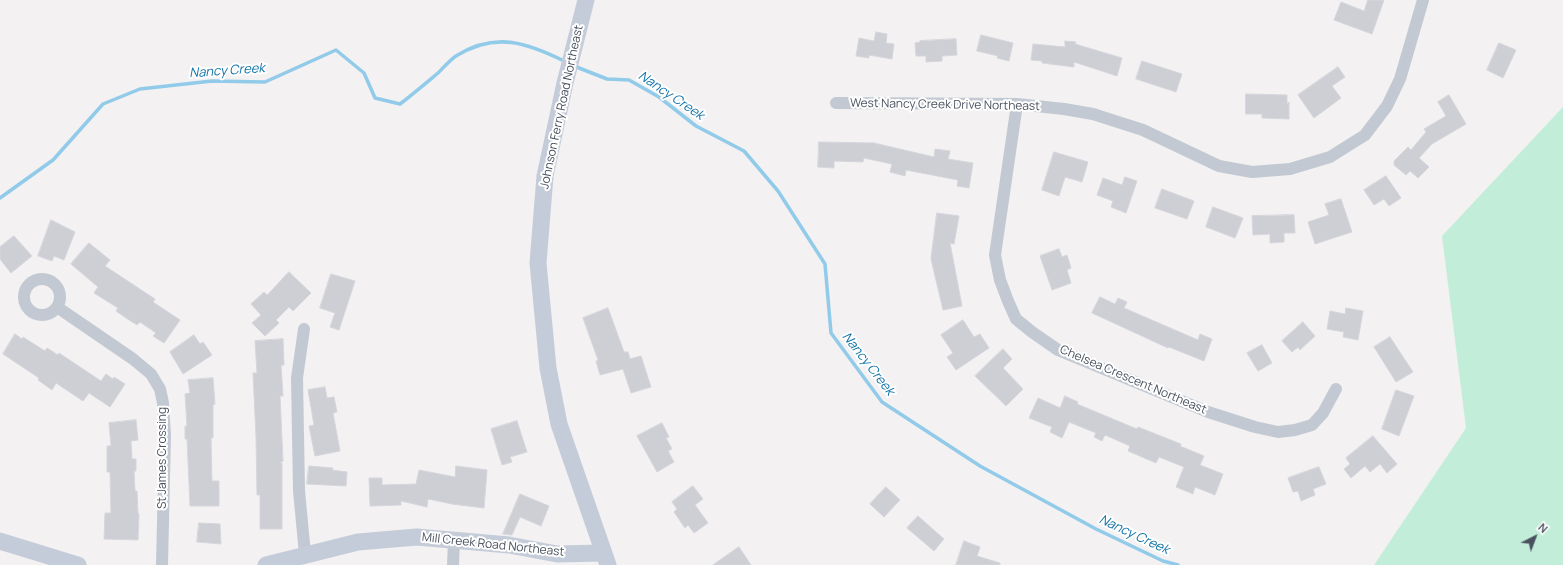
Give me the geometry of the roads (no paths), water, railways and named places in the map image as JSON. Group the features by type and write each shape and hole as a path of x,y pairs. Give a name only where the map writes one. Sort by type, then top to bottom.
{"main road":[{"name":"Johnson Ferry Road Northeast","path":"586,0 565,83 545,176 541,209 538,263 548,368 559,424 605,559"},
{"name":"Mill Creek Road Northeast","path":"266,565 305,554 365,542 417,537 509,545 558,554 605,559"},
{"path":"0,541 78,565"}],"street":[{"name":"West Nancy Creek Drive Northeast","path":"836,103 1017,104 1064,109 1093,114 1143,130 1219,166 1252,172 1290,169 1330,157 1365,135 1387,106 1400,79 1423,0"},
{"name":"Chelsea Crescent Northeast","path":"1017,104 995,255 1000,280 1016,319 1058,350 1208,412 1255,427 1278,432 1295,430 1312,425 1323,413 1336,389"},
{"name":"St James Crossing","path":"57,307 133,359 151,374 160,389 165,435 162,565"},
{"path":"304,329 297,378 299,491 305,554"},
{"path":"453,565 454,541"}],"waterway":[{"name":"Nancy Creek","path":"0,198 53,160 103,104 140,89 212,81 265,82 336,50 364,73 375,98 400,104 456,56 471,48 485,44 512,42 525,45 566,62"},
{"name":"Nancy Creek","path":"574,66 607,79 629,80 659,97 696,126 744,151 778,191 825,264 831,333 882,402 980,466 1096,529 1163,561 1178,565"}]}
